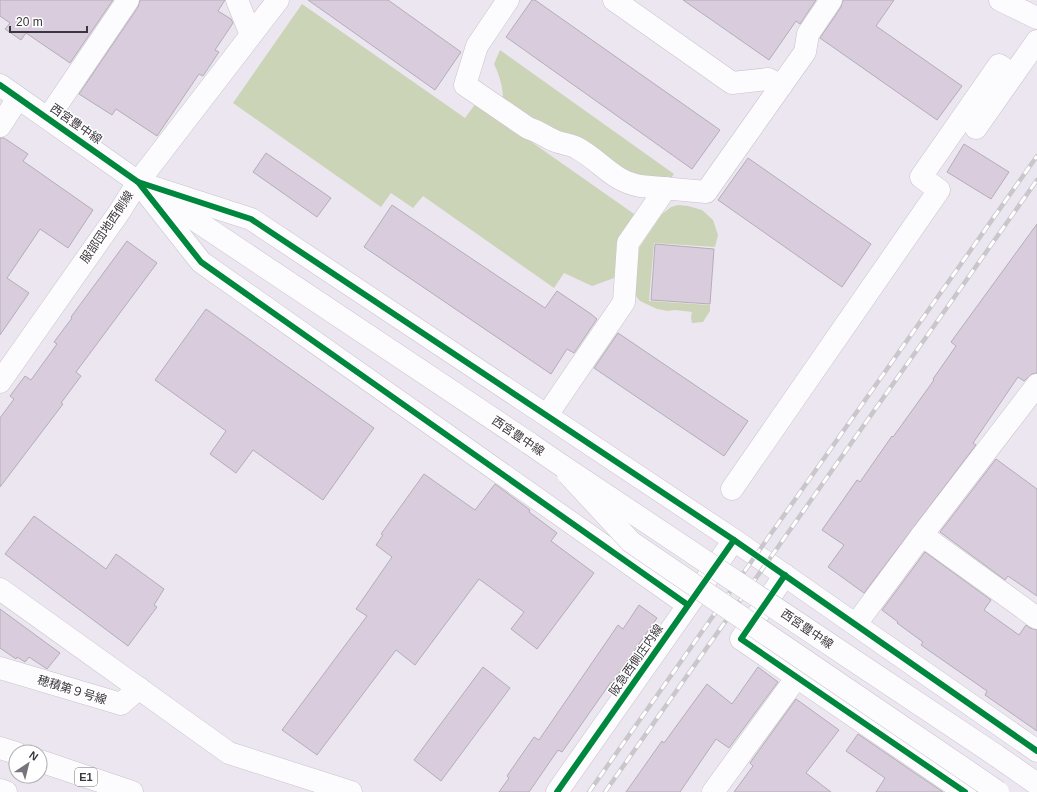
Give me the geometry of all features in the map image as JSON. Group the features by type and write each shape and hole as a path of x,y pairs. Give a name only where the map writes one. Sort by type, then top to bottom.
{"main road":[{"path":"48,118 128,0"},
{"path":"238,0 252,35"},
{"name":"服部団地西側線","path":"0,382 120,211 138,182 278,0"},
{"path":"508,0 477,46 465,85 528,128 539,131 554,141 576,147 621,180 630,184 706,192 805,52 808,34 831,0"},
{"path":"614,0 732,83 768,79 781,86"},
{"path":"1000,0 1037,16"},
{"path":"976,128 1037,41"},
{"path":"732,489 939,190 921,178 999,65 1013,75"},
{"name":"西宮豊中線","path":"0,85 138,182 529,442 555,461 1037,784"},
{"path":"0,126 18,98"},
{"path":"138,182 251,218 734,540 1037,750"},
{"path":"138,182 201,262 688,605"},
{"path":"547,415 624,302 628,243 666,188"},
{"path":"856,624 922,534 1037,385"},
{"path":"555,461 631,542 998,792"},
{"path":"922,534 1037,618"},
{"name":"阪急西側庄内線","path":"557,792 734,540"},
{"path":"785,576 741,638 965,792"},
{"path":"0,589 229,753 351,792"},
{"name":"穂積第９号線","path":"0,668 121,704 139,688"},
{"path":"713,792 797,677"},
{"name":"E1","path":"48,764 132,792"},
{"path":"0,790 6,792"}],"green space":[{"path":"302,4 465,118 476,103 637,216 621,267 614,278 592,286 564,273 554,288 423,196 413,208 391,193 381,207 233,103"},
{"path":"500,50 674,174 671,178 647,183 503,101 501,82 494,64"},
{"path":"678,205 702,210 713,220 718,235 715,247 654,243 649,301 710,305 710,311 703,322 692,323 692,312 657,309 640,301 635,295 639,248 662,214 671,207"}],"building":[{"path":"0,0 113,0 70,63 26,33 21,40 5,29 10,23 0,16"},
{"path":"140,0 225,0 218,11 231,19 233,23 215,50 219,52 203,76 199,74 157,136 116,109 112,115 79,94 138,7"},
{"path":"308,0 388,0 461,52 435,90"},
{"path":"532,0 535,0 720,130 692,169 506,37"},
{"path":"683,0 816,0 800,24 796,21 769,60"},
{"path":"843,0 894,0 876,26 962,86 937,120 820,38 841,7"},
{"path":"0,138 4,138 28,154 23,161 93,210 68,248 40,229 7,278 29,293 0,335"},
{"path":"964,144 1009,172 991,199 947,172"},
{"path":"266,153 331,198 317,217 253,172"},
{"path":"748,158 871,244 842,287 718,200"},
{"path":"392,205 545,308 557,291 591,314 597,319 574,353 567,349 551,374 364,247"},
{"path":"1037,224 1037,373 1032,374 1024,381 1018,377 973,443 976,445 864,593 828,567 844,545 822,530 857,480 860,482 934,380 933,379 956,346 951,342"},
{"path":"127,241 157,263 76,372 81,376 61,403 63,404 0,487 0,418 14,399 10,396 25,376 31,380 57,344 54,342 72,318 71,317"},
{"path":"655,244 714,249 710,304 651,300"},
{"path":"206,309 374,428 323,500 253,450 236,473 210,454 226,431 155,380"},
{"path":"618,333 748,421 724,456 594,368"},
{"path":"996,459 1037,489 1037,596 1008,576 1005,580 940,532"},
{"path":"424,474 475,510 495,484 530,510 529,512 557,533 551,541 594,573 537,649 511,629 524,612 479,579 415,665 396,650 317,755 282,730 367,616 356,609 392,557 376,545 383,535 381,534"},
{"path":"34,516 106,569 116,554 164,589 154,605 157,607 128,646 5,554"},
{"path":"925,552 991,600 984,610 1019,635 1026,625 1037,630 1037,731 985,695 987,691 921,645 923,642 882,610"},
{"path":"639,605 657,618 562,752 558,750 529,792 499,792 509,778 507,776 534,737 539,740 618,625 623,629"},
{"path":"0,609 60,653 47,669 29,657 25,662 17,657 16,659 0,648"},
{"path":"483,667 510,688 441,781 414,760"},
{"path":"758,667 778,682 729,748 716,739 680,792 626,792 662,741 664,743 707,684 732,704"},
{"path":"796,699 839,730 806,773 831,792 734,792 753,766 750,763"},
{"path":"858,734 943,792 876,792 885,778 846,751"}],"railway":[{"path":"589,792 1037,156"},
{"path":"605,792 1037,180"}],"cycle path":[{"path":"0,85 138,182 201,262 688,605"},
{"path":"138,182 251,219 734,540 1037,751"},
{"path":"557,792 734,540"},
{"path":"785,575 741,639 965,792"}]}
